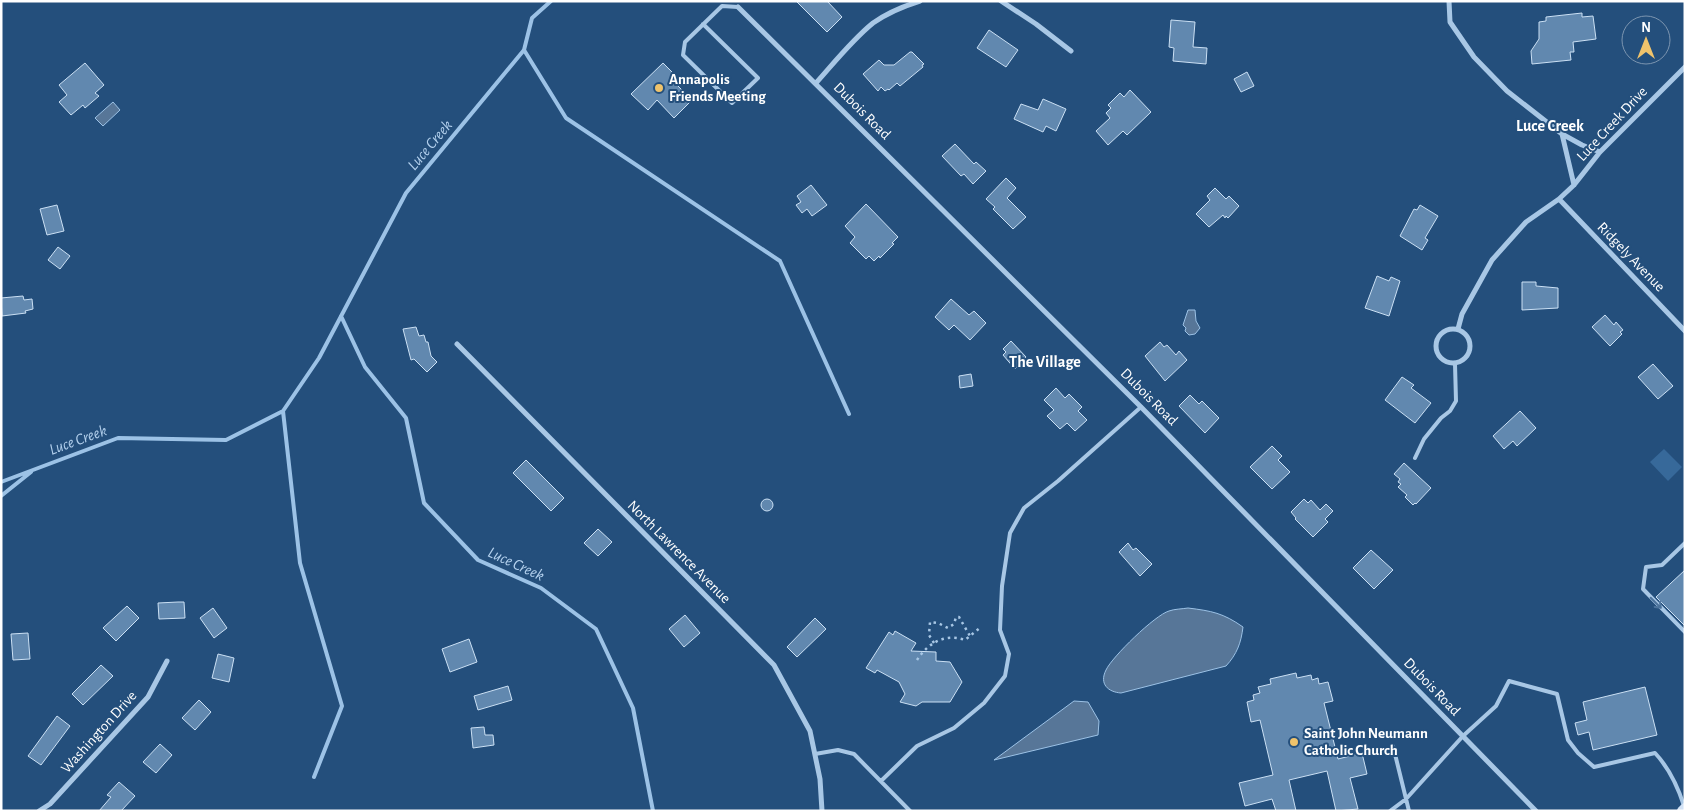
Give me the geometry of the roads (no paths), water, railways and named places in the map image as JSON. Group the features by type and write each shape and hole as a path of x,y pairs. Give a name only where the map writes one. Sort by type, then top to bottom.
{"main road":[{"path":"1682,811 1685,808"}],"street":[{"path":"816,84 846,49 874,23 902,7 920,1"},
{"path":"1001,1 1036,24 1071,51"},
{"path":"1449,1 1450,22 1474,57 1507,91 1562,134 1600,152"},
{"name":"Dubois Road","path":"738,7 1142,407 1536,811"},
{"name":"Luce Creek Drive","path":"1458,329 1462,314 1492,260 1526,222 1574,185 1600,152 1685,67"},
{"path":"1562,134 1574,185"},
{"name":"Ridgely Avenue","path":"1558,199 1685,331"},
{"path":"1451,329 1458,329 1469,338 1471,344 1467,357 1462,362 1456,364 1442,360 1436,348 1439,335 1451,329"},
{"name":"North Lawrence Avenue","path":"457,344 774,665 810,731 820,779 822,811"},
{"name":"Washington Drive","path":"39,811 50,804 148,697 167,661"}],"lane":[{"path":"704,24 758,78 732,103 683,55 685,42 722,6 738,7"},
{"path":"1415,458 1424,439 1456,402 1456,364"},
{"path":"881,781 917,746 954,728 984,703 1005,676 1009,654 1000,630 1002,586 1010,533 1024,508 1142,407"},
{"path":"1685,543 1662,565 1646,568 1642,589 1685,632"},
{"path":"1390,811 1406,798 1463,736 1496,706 1509,681 1557,694 1568,740 1594,767 1655,753 1662,760 1680,792 1685,808"},
{"path":"1393,746 1409,811"},
{"path":"815,754 838,750 854,754 910,811"}],"waterway":[{"name":"Luce Creek","path":"1,482 118,438 226,440 283,411 319,358 406,193 524,50 532,18 551,1"},
{"path":"524,50 566,118 780,261 849,414"},
{"name":"Luce Creek","path":"341,316 365,367 406,418 424,503 478,560 541,588 596,629 633,708 653,811"},
{"path":"283,411 300,563 342,706 314,777"},
{"name":"Luce Creek","path":"1,496 31,472"}],"place":[{"name":"Annapolis Friends Meeting","path":"659,88"},
{"name":"Saint John Neumann Catholic Church","path":"1294,742"}],"district":[{"name":"Luce Creek","path":"1550,126"},
{"name":"The Village","path":"1045,362"}]}
